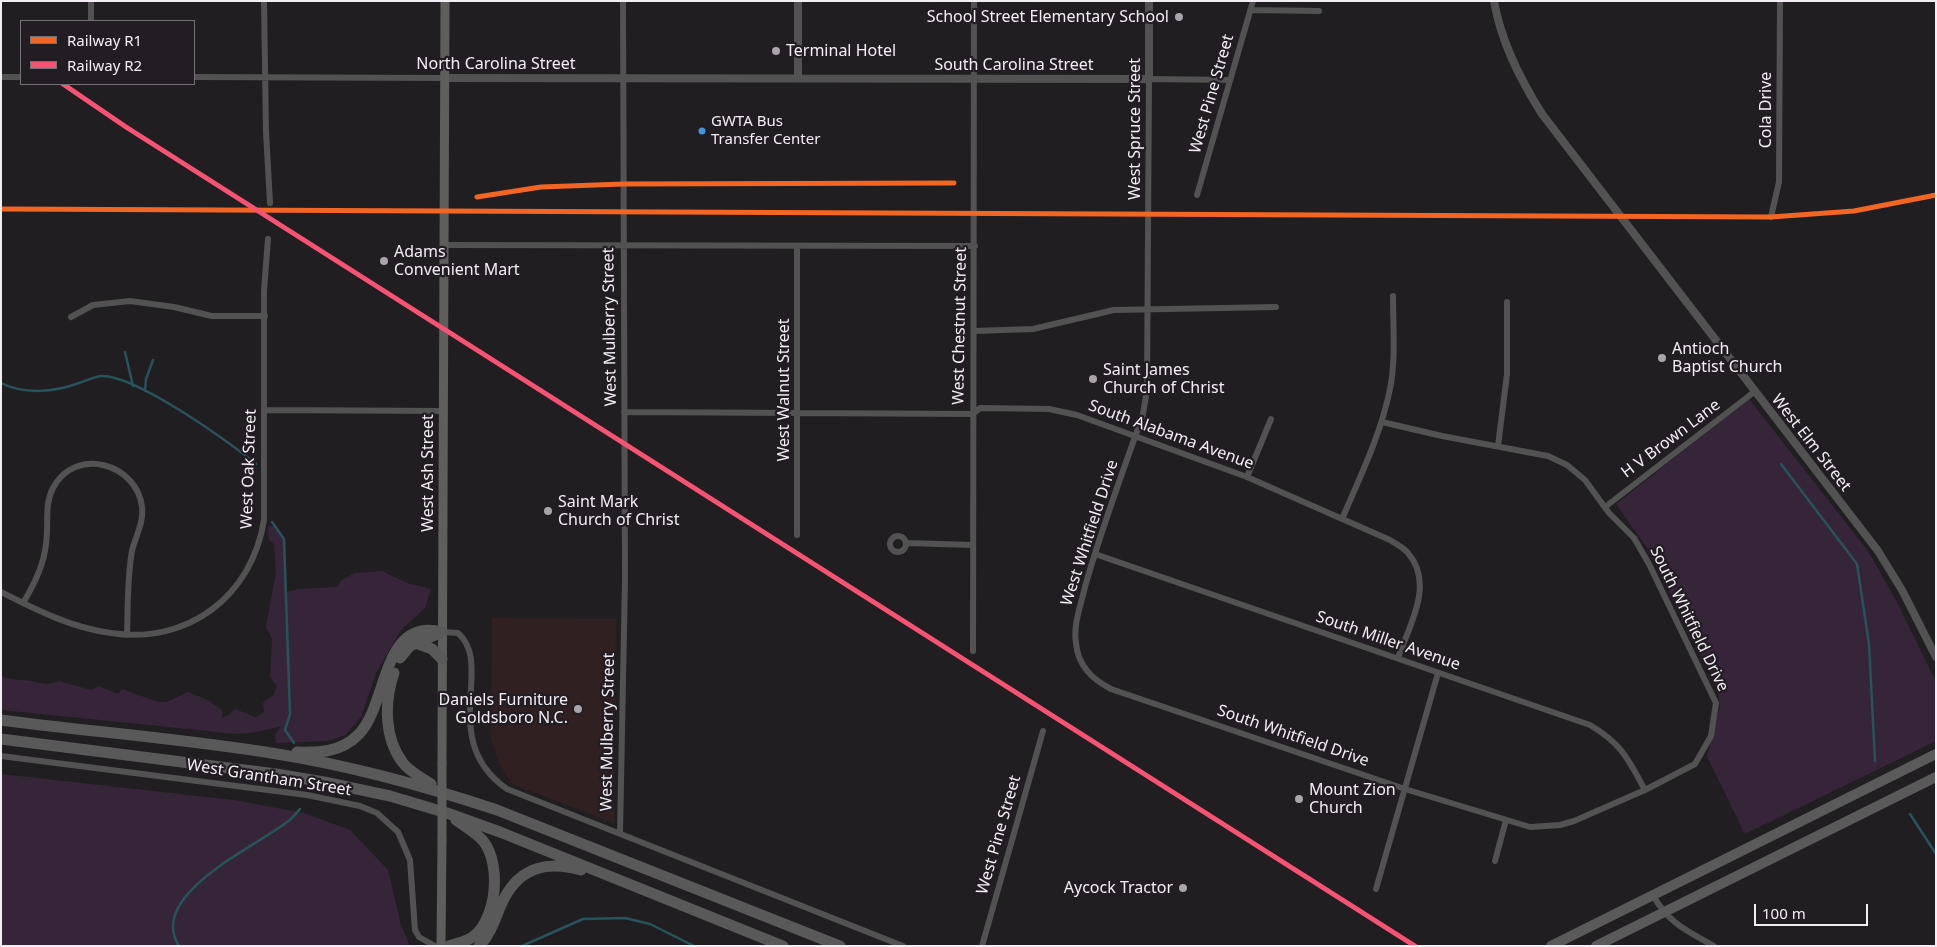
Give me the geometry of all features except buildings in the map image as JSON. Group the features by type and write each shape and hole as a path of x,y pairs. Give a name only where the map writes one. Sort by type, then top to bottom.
{"highway":[{"path":"277,754 329,751 353,740 368,722 392,658 402,643 410,636 422,630 429,629 442,632"},
{"path":"439,790 404,764 394,746 388,727 388,697 392,676 401,656 416,643 442,632"},
{"path":"416,643 432,649 442,660"},
{"path":"1,720 277,754 391,777 439,790 497,810 840,946"},
{"path":"1,739 324,782 390,796 447,813 581,863 611,877 783,946"},
{"path":"1551,946 1936,754"},
{"path":"1596,946 1936,777"},
{"path":"447,813 484,842 493,862 495,879 490,907 480,929 473,938 449,946"},
{"path":"478,946 488,934 507,892 525,874 540,867 557,865 611,877"}],"main road":[{"name":"West Ash Street","path":"441,946 445,1"}],"street":[{"path":"91,1 91,20"},
{"path":"264,1 264,78 270,203"},
{"name":"West Mulberry Street","path":"620,833 625,580 622,244 623,1"},
{"path":"798,1 798,78"},
{"name":"West Chestnut Street","path":"973,651 974,1"},
{"name":"West Spruce Street","path":"1136,435 1147,390 1149,1"},
{"name":"West Pine Street","path":"1197,195 1253,1"},
{"name":"West Elm Street","path":"1494,1 1510,56 1542,114 1878,551 1906,596 1936,657"},
{"name":"Cola Drive","path":"1770,217 1780,182 1780,1"},
{"path":"1251,10 1318,12"},
{"path":"1,77 20,77"},
{"name":"North Carolina Street","path":"195,77 798,78"},
{"name":"South Carolina Street","path":"798,78 1230,80"},
{"name":"West Oak Street","path":"1,592 79,626 100,632 127,635 161,632 202,617 224,601 247,572 258,549 264,520 265,316 268,238"},
{"path":"444,245 975,246"},
{"name":"West Walnut Street","path":"797,246 797,535"},
{"path":"1342,519 1382,422 1390,387 1393,359 1393,296"},
{"path":"71,317 93,304 130,301 167,306 212,316 265,316"},
{"path":"1498,446 1507,374 1507,302"},
{"path":"974,331 1033,329 1099,312 1148,308 1276,307"},
{"name":"H V Brown Lane","path":"1604,507 1754,392"},
{"name":"South Alabama Avenue","path":"624,412 973,414 980,408 1049,410 1077,415 1247,477 1390,540 1408,552 1416,564 1421,579 1419,599 1398,658"},
{"path":"264,410 443,411"},
{"path":"1247,477 1271,419"},
{"name":"South Whitfield Drive","path":"1085,669 1096,680 1111,689 1405,789 1530,827 1574,822 1645,790 1695,764 1711,736 1716,703 1650,564 1634,538 1604,507 1585,480 1567,465 1548,456 1442,436 1382,422"},
{"name":"West Whitfield Drive","path":"1085,669 1077,651 1075,634 1077,617 1095,554 1136,435"},
{"path":"23,603 33,587 44,558 49,497 53,486 60,478 80,465 96,464 111,467 130,479 136,488 142,509 131,563 127,635"},
{"path":"906,543 973,545"},
{"name":"South Miller Avenue","path":"1095,554 1590,724 1608,735 1623,750 1645,790"},
{"path":"442,632 458,633 468,646 471,662 471,738 478,759 490,777 516,794 620,833 903,946"},
{"path":"1376,890 1438,673"},
{"name":"West Pine Street","path":"982,946 1043,731"},
{"name":"West Grantham Street","path":"1,756 307,795 360,806 376,813 398,832 404,844 413,876 415,930 420,936 435,946"},
{"path":"1495,861 1506,820"},
{"path":"1653,895 1662,912 1689,932 1714,946"}],"shaded area":[{"path":"1749,399 1868,551 1897,602 1936,682 1936,741 1745,834 1707,757 1720,707 1718,691 1648,549 1616,504"},
{"path":"268,526 276,526 284,539 287,592 298,589 337,587 342,580 355,573 382,571 407,583 431,589 425,608 401,630 376,673 361,717 345,735 328,741 276,743 275,735 281,726 262,731 237,734 1,710 1,676 44,684 59,681 91,690 99,686 118,694 122,689 158,702 167,702 188,692 206,699 222,710 222,718 229,715 235,709 255,717 264,712 263,703 273,695 277,686 270,677 272,639 266,627 276,572 274,544 269,540"},
{"path":"492,618 616,619 614,823 512,784 500,765 491,740"},
{"path":"1,774 234,800 304,813 350,830 388,870 401,925 410,946 1,946"}],"waterway":[{"path":"125,352 133,386"},
{"path":"145,391 146,379 153,360"},
{"path":"1,383 10,387 40,391 70,386 101,376 116,378 158,397 181,411 256,464"},
{"path":"1781,464 1857,564 1869,644 1875,761"},
{"path":"272,522 284,539 290,714 285,730 294,743"},
{"path":"179,946 173,927 178,908 191,891 209,874 231,858 289,821 300,809"},
{"path":"1910,814 1936,854"},
{"path":"522,946 583,919 625,918 650,924 694,946"}],"rail line":[{"name":"R2","path":"64,85 126,127 1415,946"},
{"name":"R1","path":"477,197 541,187 623,184 954,183"},
{"name":"R1","path":"1,209 1771,217 1854,211 1936,195"}],"place":[{"name":"School Street Elementary School","path":"1179,17"},
{"name":"Terminal Hotel","path":"776,51"},
{"name":"GWTA Bus Transfer Center","path":"702,131"},
{"name":"Adams Convenient Mart","path":"384,261"},
{"name":"Antioch Baptist Church","path":"1662,358"},
{"name":"Saint James Church of Christ","path":"1093,379"},
{"name":"Saint Mark Church of Christ","path":"548,511"},
{"name":"Daniels Furniture Goldsboro N.C.","path":"578,709"},
{"name":"Mount Zion Church","path":"1299,799"},
{"name":"Aycock Tractor","path":"1183,888"}]}
